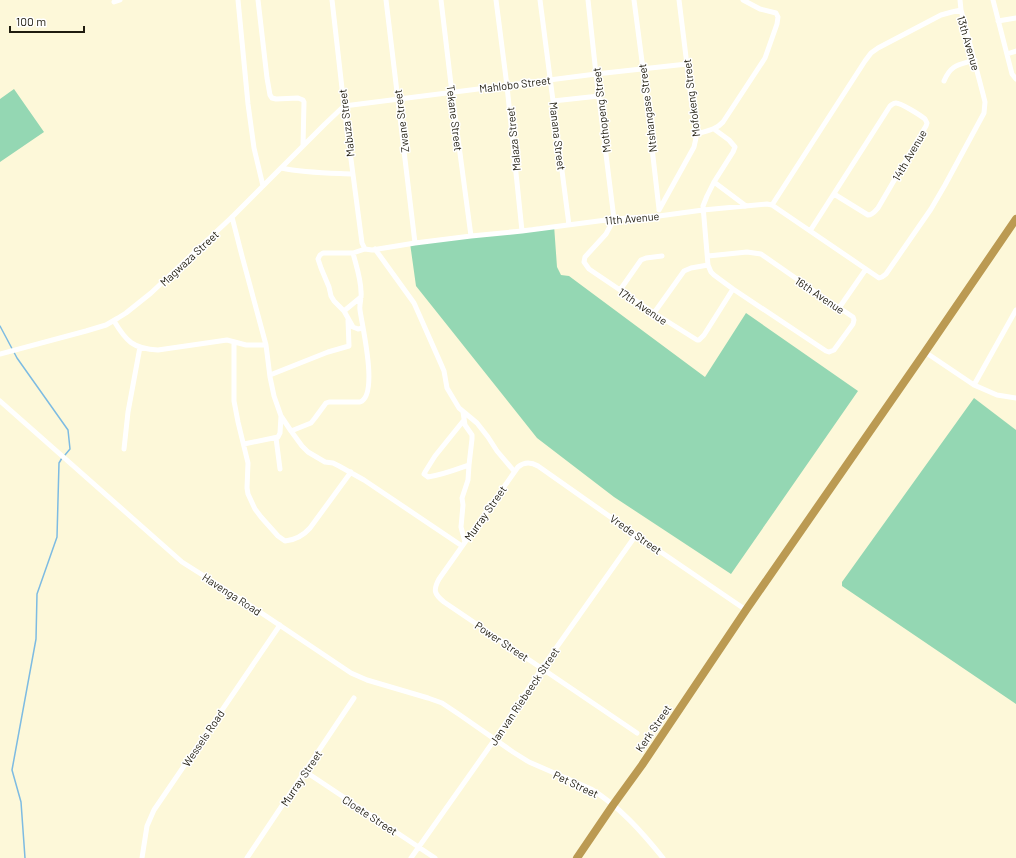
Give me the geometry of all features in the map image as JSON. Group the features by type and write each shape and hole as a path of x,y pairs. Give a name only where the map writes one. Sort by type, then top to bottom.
{"highway":[{"name":"Kerk Street","path":"577,858 1016,218"}],"street":[{"path":"114,2 120,0"},
{"path":"238,0 248,104 254,148 263,186"},
{"path":"258,0 270,95 272,98 276,99 298,98 303,100 303,146"},
{"name":"Mabuza Street","path":"332,0 352,174 364,248"},
{"name":"Zwane Street","path":"386,0 416,243"},
{"name":"Tekane Street","path":"441,0 471,236"},
{"name":"Malaza Street","path":"496,0 507,86 522,231"},
{"name":"Manana Street","path":"540,0 569,225"},
{"name":"Mothopeng Street","path":"588,0 614,219"},
{"name":"Ntshangase Street","path":"634,0 659,213"},
{"name":"Mofokeng Street","path":"659,213 696,143 679,0"},
{"path":"696,134 714,129 723,122 765,58 778,21 776,13 760,9 743,0"},
{"path":"960,0 961,10"},
{"path":"993,0 1012,74 1016,79"},
{"name":"13th Avenue","path":"772,205 871,53 941,15 961,10 985,102 984,113 934,205 886,274 882,277 877,277 866,269"},
{"path":"998,21 1016,18"},
{"path":"1007,54 1016,51"},
{"path":"944,81 946,75 952,68 974,60"},
{"name":"Mahlobo Street","path":"344,106 398,98 452,93 596,74 687,64"},
{"path":"553,101 599,96"},
{"name":"14th Avenue","path":"810,231 892,104 901,104 925,119 927,123 926,126 878,208 872,214 868,214 834,194"},
{"name":"Magwaza Street","path":"3,353 86,331 114,321 126,313 151,293 232,217 344,106"},
{"path":"654,313 684,271 691,268 708,265 703,210 704,202 735,147 729,140 714,129"},
{"path":"281,168 322,173 352,174"},
{"path":"714,182 746,206"},
{"path":"772,205 866,269 839,308"},
{"name":"11th Avenue","path":"344,311 331,296 320,268 318,259 322,253 353,253 364,248 368,250 659,213 772,205"},
{"path":"232,217 266,345 274,396 281,416 302,446 308,452 324,461 333,463 351,472 464,544"},
{"name":"17th Avenue","path":"614,219 606,234 588,254 584,261 585,264 589,269 695,340 699,340 706,332 733,289"},
{"path":"375,249 414,303 444,371 447,388 459,408 477,423 497,451 514,471"},
{"name":"16th Avenue","path":"708,256 747,252 761,254 853,316 854,323 836,348 829,352 733,289 714,275 708,265"},
{"path":"292,431 311,423 324,404 328,402 356,402 362,401 366,398 369,366 360,309 361,290 353,253"},
{"path":"620,290 641,260 662,256"},
{"path":"361,297 344,311 351,325 358,329 363,328"},
{"path":"974,384 1016,310"},
{"path":"270,375 328,352 349,346 348,320"},
{"path":"114,321 124,337 133,344 150,349 158,350 227,340 246,345 266,345"},
{"path":"234,342 234,401 248,463 247,488 251,501 265,523 285,541 305,534 351,472"},
{"path":"124,449 128,412 140,347"},
{"path":"925,352 974,384 997,395 1016,398"},
{"name":"Havenga Road","path":"0,400 182,562 333,661 360,677 436,700 460,714 495,739"},
{"path":"463,412 466,427 472,438 468,480 462,498 463,507 461,522 464,544"},
{"path":"244,444 276,438 280,434 281,416"},
{"path":"464,420 434,456 424,474 428,477 439,475 452,472 469,465"},
{"path":"276,438 280,469"},
{"name":"Vrede Street","path":"524,463 532,463 538,466 746,610"},
{"name":"Murray Street","path":"436,585 441,575 514,471 524,463"},
{"name":"Jan van Riebeeck Street","path":"411,858 636,535"},
{"name":"Power Street","path":"436,585 436,594 444,602 637,733"},
{"name":"Wessels Road","path":"142,858 147,826 154,810 280,625"},
{"name":"Murray Street","path":"247,858 306,772 354,698"},
{"name":"Pet Street","path":"495,739 529,762 590,789 606,798 629,820 663,858"},
{"name":"Cloete Street","path":"306,772 434,858"}],"green space":[{"path":"14,89 44,132 0,162 0,99"},
{"path":"554,225 557,267 561,275 569,276 705,377 746,313 858,391 731,574 614,497 537,438 416,286 410,243"},
{"path":"974,398 1016,430 1016,704 842,586 842,582"}],"waterway":[{"path":"0,326 17,358 68,430 70,449 65,455"},
{"path":"25,858 21,802 12,770 36,639 37,594 57,537 59,463 62,458"}]}
